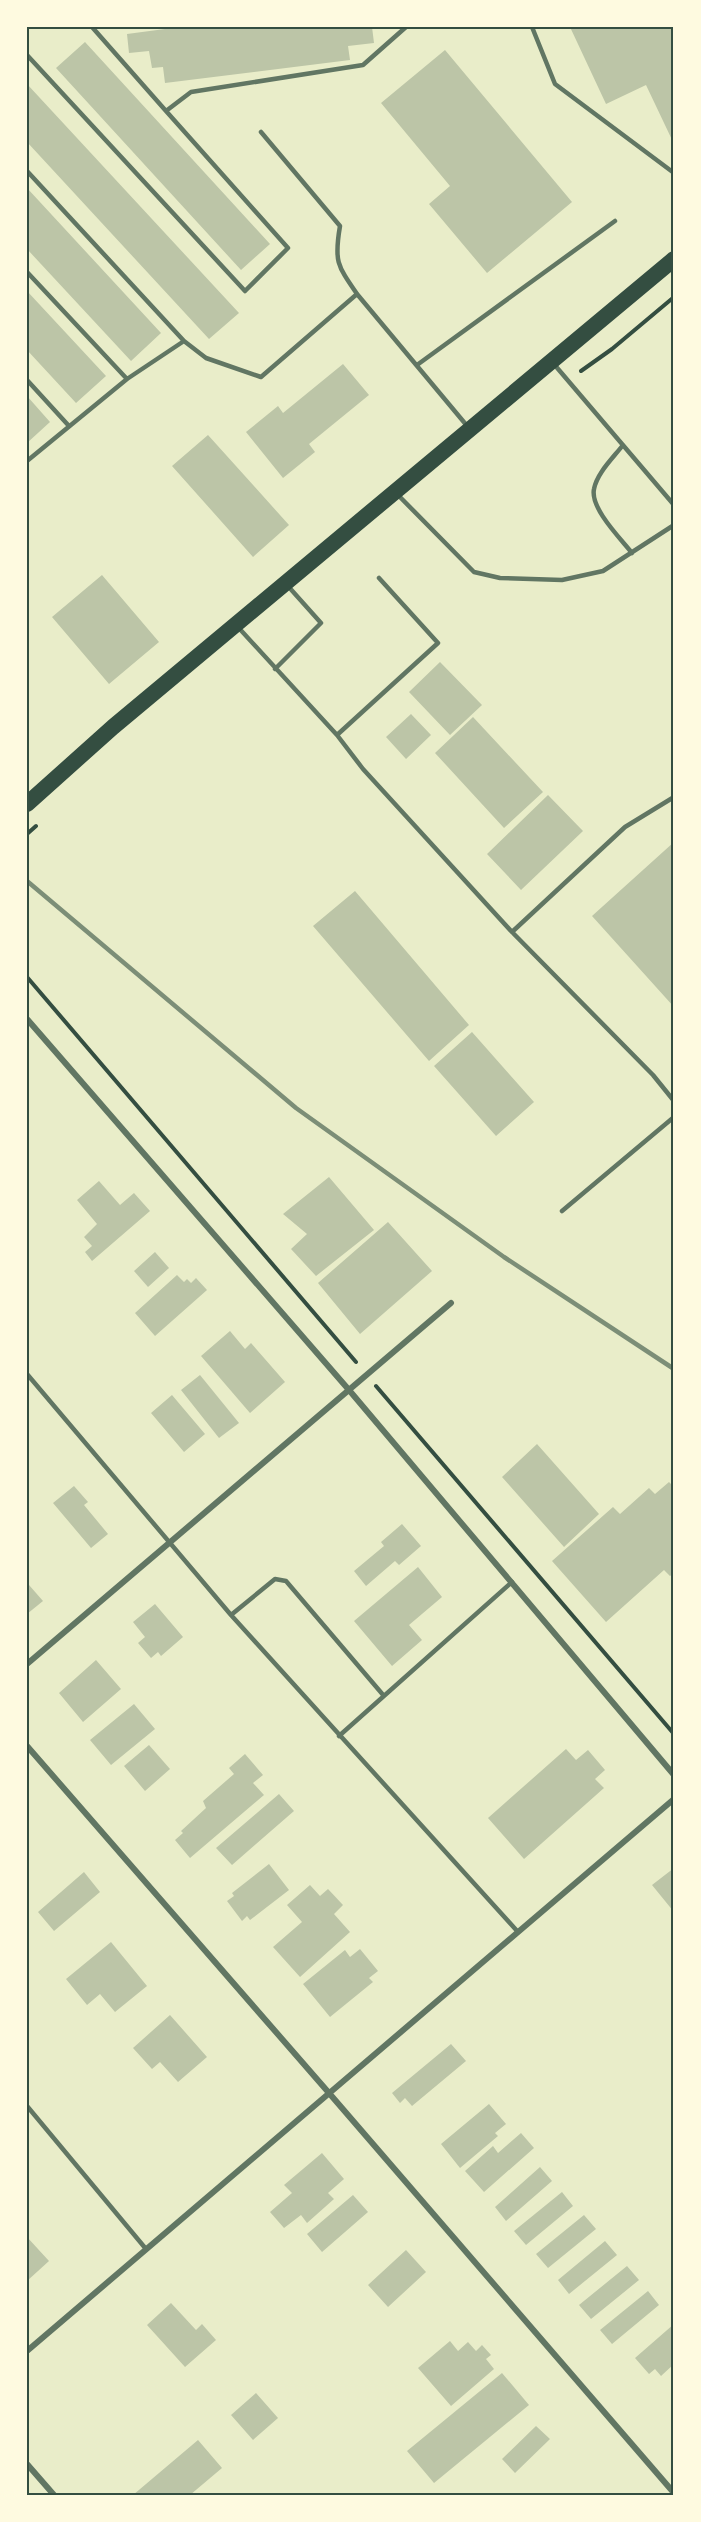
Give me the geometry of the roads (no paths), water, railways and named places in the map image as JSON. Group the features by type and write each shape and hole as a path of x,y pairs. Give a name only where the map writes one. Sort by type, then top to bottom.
{"highway":[{"path":"29,798 674,259"}],"street":[{"path":"27,1019 349,1390 674,1775"},
{"path":"27,1664 451,1303"},
{"path":"27,1746 674,2493"},
{"path":"27,2350 674,1799"},
{"path":"27,2464 54,2495"}],"lane":[{"path":"27,55 245,291 288,248 92,27"},
{"path":"166,111 191,92 363,65 406,27"},
{"path":"532,27 555,84 674,173"},
{"path":"261,132 340,226 335,254 344,275 357,294 469,430"},
{"path":"27,171 184,342 206,358 261,377 357,294"},
{"path":"417,365 615,220"},
{"path":"27,272 127,379"},
{"path":"27,461 127,379 184,342"},
{"path":"551,362 674,505"},
{"path":"27,380 69,426"},
{"path":"623,445 599,476 594,490 595,505 632,553"},
{"path":"395,492 474,572 500,578 562,580 603,571 674,525"},
{"path":"337,735 438,643 379,578"},
{"path":"275,669 321,623 285,584"},
{"path":"236,624 337,735 363,769 512,932 652,1075 674,1101"},
{"path":"512,932 625,827 674,797"},
{"path":"562,1211 674,1117"},
{"path":"27,1374 231,1615 518,1932"},
{"path":"231,1615 275,1579 286,1581 384,1696"},
{"path":"339,1736 512,1582"},
{"path":"27,2106 146,2249"}],"railway":[{"path":"27,881 296,1108 504,1257 674,1369"}]}
